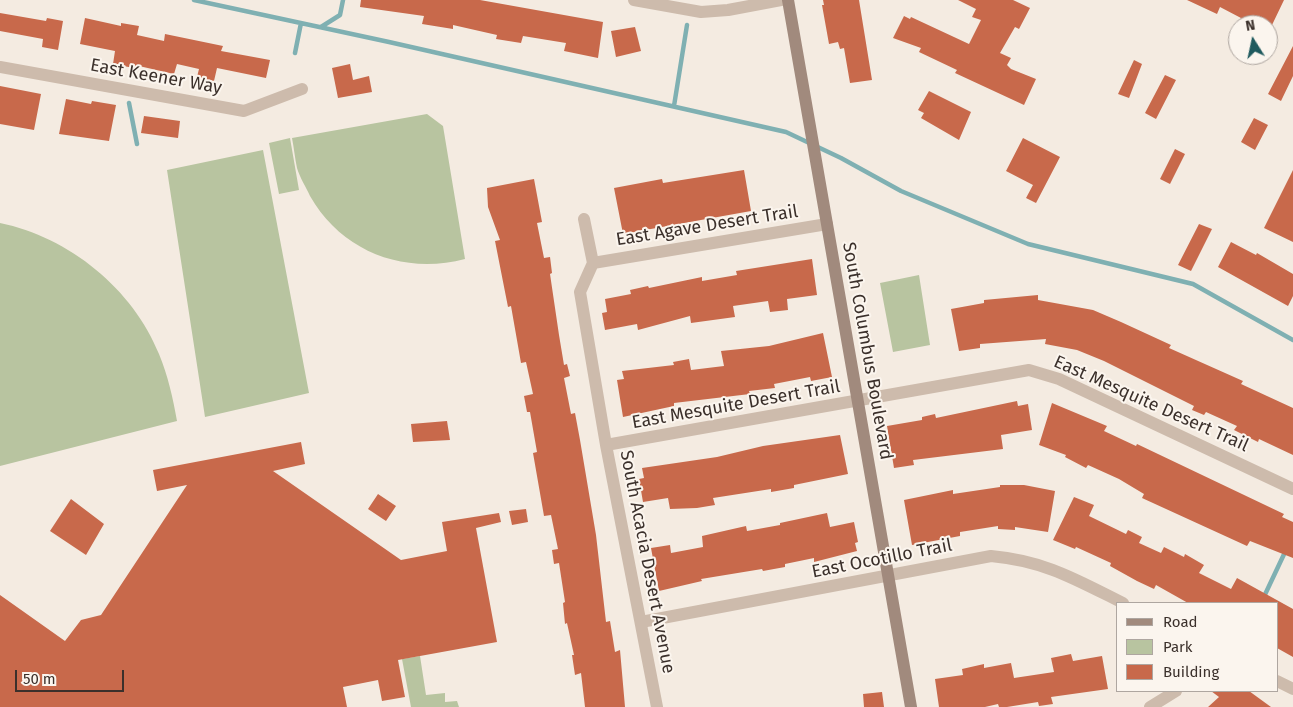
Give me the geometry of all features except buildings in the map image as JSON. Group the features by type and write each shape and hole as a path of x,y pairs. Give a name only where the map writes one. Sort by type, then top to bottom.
{"street":[{"path":"634,0 728,10 782,0"},
{"name":"South Columbus Boulevard","path":"788,0 911,707"},
{"name":"East Keener Way","path":"0,68 244,111 302,89"},
{"path":"584,219 593,262"},
{"name":"East Agave Desert Trail","path":"593,262 827,224"},
{"name":"South Acacia Desert Avenue","path":"593,262 580,292 606,445 657,707"},
{"name":"East Mesquite Desert Trail","path":"606,445 1029,370 1059,379 1293,489"},
{"name":"East Ocotillo Trail","path":"641,622 991,556 1011,558 1054,569 1121,602"},
{"path":"1278,682 1293,689"},
{"path":"1150,707 1174,692"}],"green space":[{"path":"427,114 443,126 465,259 420,264 398,261 377,254 357,245 339,232 323,215 303,182 297,168 292,138"},
{"path":"290,138 299,190 279,194 269,143"},
{"path":"263,150 309,393 205,417 167,170"},
{"path":"0,223 26,230 74,253 96,269 133,308 148,330 159,354 170,387 177,421 0,466"},
{"path":"919,275 930,345 893,352 880,283"},
{"path":"420,656 426,695 445,693 445,702 457,701 459,707 411,707 402,659"}],"waterway":[{"path":"194,0 786,132 841,158 901,191 1028,244 1193,284 1293,340"},
{"path":"321,27 340,15 343,0"},
{"path":"295,53 301,23"},
{"path":"674,106 687,25"},
{"path":"129,103 137,144"},
{"path":"1261,602 1286,550"}]}
